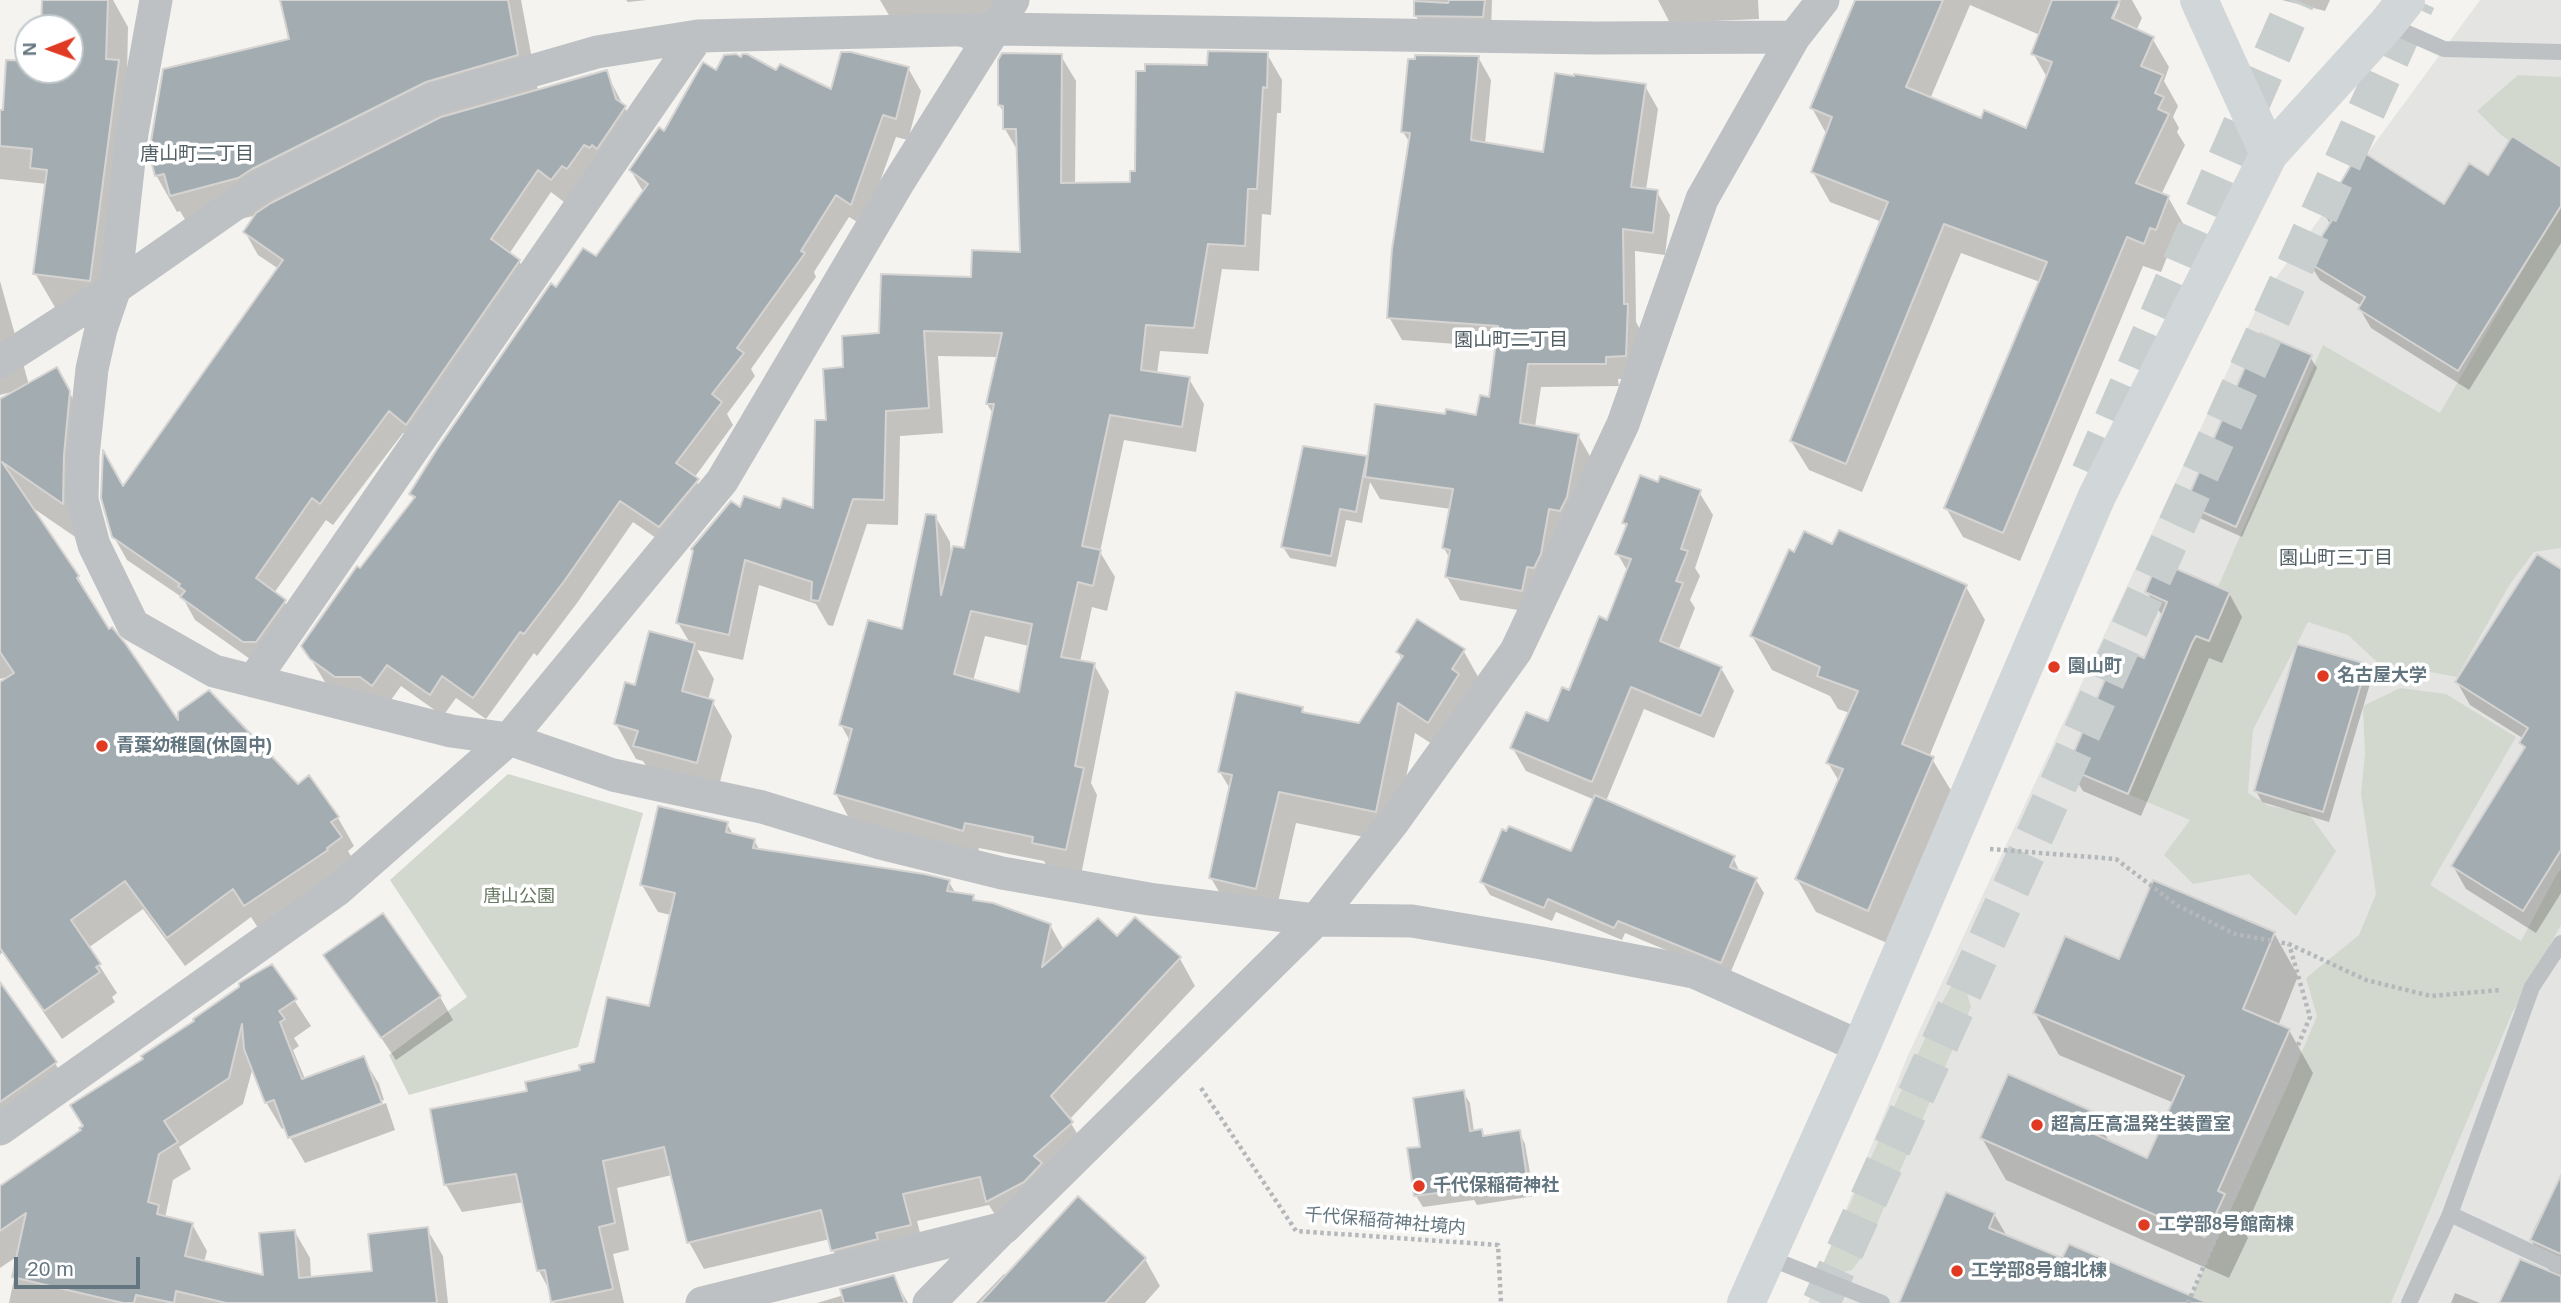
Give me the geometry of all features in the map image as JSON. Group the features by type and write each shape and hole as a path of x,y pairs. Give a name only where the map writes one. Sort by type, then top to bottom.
{"street":[{"path":"156,0 132,133 116,288 101,328 92,369 83,456 82,500 94,545 133,625 214,671 451,731 509,739 613,775 762,807 880,843 1002,873 1149,898 1316,920 1412,921 1694,972 1861,1047"},
{"path":"0,1129 337,890 509,739 722,481 898,183 1013,0"},
{"path":"929,1303 1316,920 1394,821 1516,651 1623,424 1702,199 1794,37 1823,0"},
{"path":"2199,0 2269,154"},
{"path":"1746,1303 1861,1047 2098,496 2269,154 2397,12"},
{"path":"0,362 116,288 261,186 435,99 597,52 698,36 996,29 1595,38 1794,37"},
{"path":"253,681 698,36"},
{"path":"702,1303 1004,1227"}],"lane":[{"path":"2397,12 2444,49 2561,52"},
{"path":"2409,1303 2450,1214 2532,987 2561,943"},
{"path":"2450,1214 2561,1266"},
{"path":"1767,1257 1882,1303"}],"path":[{"path":"1979,848 2116,859 2178,906 2235,934 2289,944 2366,980 2431,996 2532,987"},
{"path":"2188,1303 2310,1017 2289,944"},
{"name":"千代保稲荷神社境内","path":"1179,1055 1296,1231 1498,1245 1500,1303"}],"shaded area":[{"name":"名古屋大学","path":"2480,0 2561,0 2561,1303 1808,1303 1908,1055 2262,297"}],"green space":[{"path":"2518,75 2561,77 2561,174 2501,135 2477,111"},
{"path":"2561,204 2561,548 2534,552 2510,584 2457,677 2377,662 2348,635 2308,622 2253,730 2248,793 2269,806 2308,813 2336,851 2296,916 2249,874 2193,884 2164,855 2190,820 2128,794 2323,345 2440,413"},
{"path":"2400,688 2446,694 2516,737 2430,885 2521,941 2561,870 2561,925 2512,1013 2391,1303 2188,1303 2317,1016 2306,978 2359,935 2376,894 2361,794 2365,754 2363,706"},
{"name":"唐山公園","path":"508,774 643,813 578,1047 409,1095 389,1055 467,997 390,880"},
{"path":"1960,970 1971,1007 1864,1254 1852,1270 1817,1277 1935,1016"}],"building":[{"path":"42,0 108,0 106,59 119,60 90,281 33,274 47,170 30,168 32,149 0,146 0,110 3,110 6,60 14,60 14,84 84,84 84,14 42,14"},
{"path":"280,0 508,0 518,55 426,82 238,178 170,196 164,174 155,176 149,153 163,69 289,39"},
{"path":"1449,0 1485,0 1483,17 1414,16 1414,1 1448,3"},
{"path":"1855,0 1943,0 1906,87 1981,118 1984,110 2026,128 2052,62 2031,54 2052,0 2120,0 2112,18 2154,37 2141,66 2163,75 2155,93 2164,97 2158,109 2169,114 2136,183 2169,196 2156,230 2150,228 2144,244 2127,237 2003,533 1944,508 2047,262 1944,224 1846,464 1790,441 1888,202 1811,172 1832,117 1810,108"},
{"path":"1208,51 1268,52 1267,88 1263,87 1257,189 1248,189 1245,246 1208,244 1194,328 1146,325 1141,370 1190,377 1182,427 1110,415 1082,546 1101,550 1093,586 1078,582 1061,657 1095,663 1075,766 1084,768 1066,850 1032,843 1033,837 965,823 963,831 834,794 852,729 839,725 868,620 902,629 926,514 936,515 941,595 953,546 964,548 994,404 986,404 1002,333 924,331 929,408 886,411 884,500 853,499 819,601 811,600 812,582 745,560 729,635 676,623 693,551 691,549 731,501 740,507 744,496 780,508 783,498 813,508 815,420 826,420 823,369 843,367 842,336 879,333 881,274 971,277 972,250 1020,252 1016,129 1003,129 1003,106 998,105 998,60 1002,53 1062,54 1061,183 1130,182 1130,171 1135,171 1136,71 1145,71 1145,64 1207,65","holes":["971,611 1032,624 1019,692 954,674"]},
{"path":"841,52 851,52 909,67 896,119 883,115 851,205 836,195 801,251 805,253 737,348 744,353 712,394 722,402 676,463 699,479 659,527 620,501 565,580 524,634 520,632 473,698 442,676 430,695 387,665 372,686 360,677 335,677 310,659 301,646 357,566 360,568 415,497 409,494 437,449 551,283 556,287 583,248 596,256 648,184 629,170 659,127 664,131 703,62 716,70 724,55 736,54 741,57 742,54 747,54 776,70 780,64 831,89"},
{"path":"1415,55 1479,56 1471,140 1543,152 1555,73 1646,84 1631,187 1658,190 1653,233 1623,229 1624,304 1628,304 1626,356 1606,357 1606,364 1528,364 1520,423 1579,434 1567,497 1560,511 1549,509 1541,554 1534,568 1527,567 1522,591 1445,577 1450,550 1442,548 1453,489 1365,477 1375,404 1445,414 1446,409 1476,415 1480,395 1489,397 1498,326 1387,318 1392,249 1410,133 1401,132 1408,59 1415,59"},
{"path":"607,70 616,99 626,106 597,149 592,145 590,148 584,145 567,169 562,166 551,180 538,170 491,239 520,260 406,425 389,411 320,504 312,498 256,578 286,600 256,642 243,642 180,597 185,591 178,586 180,584 112,537 101,498 103,450 123,486 283,260 243,232 256,213 441,117"},
{"path":"2512,136 2561,167 2561,206 2458,371 2358,309 2365,297 2306,261 2332,220 2322,214 2360,150 2444,204 2469,163 2488,175"},
{"path":"2260,333 2312,355 2236,527 2185,504"},
{"path":"57,367 70,391 63,504 2,462 79,576 77,578 109,629 112,627 125,643 178,720 178,712 209,690 298,784 309,775 339,817 331,822 342,837 327,848 328,850 244,906 233,889 167,938 125,881 71,920 101,964 96,967 100,972 44,1011 0,948 0,682 14,673 0,652 0,399"},
{"path":"1303,446 1367,456 1356,512 1340,509 1331,556 1281,547"},
{"path":"1640,475 1658,482 1660,476 1701,490 1681,549 1688,551 1676,581 1683,583 1660,641 1722,667 1701,716 1631,687 1592,782 1510,748 1526,712 1548,721 1562,687 1569,690 1599,616 1607,620 1631,559 1615,554 1627,524 1622,523"},
{"path":"1839,530 1967,585 1902,744 1934,757 1868,911 1795,879 1843,769 1826,763 1858,691 1817,676 1820,667 1750,636 1789,549 1794,552 1804,531 1832,544"},
{"path":"2537,554 2561,569 2561,850 2523,911 2451,866 2525,747 2519,743 2528,728 2455,682"},
{"path":"2158,561 2230,592 2209,641 2196,636 2192,643 2128,794 2067,768 2119,647 2144,658 2167,602 2145,592"},
{"path":"1417,619 1465,649 1452,669 1459,674 1428,723 1398,703 1376,812 1279,792 1256,889 1209,878 1232,775 1218,772 1236,692 1303,707 1302,712 1359,723 1403,656 1396,652"},
{"path":"649,631 695,643 682,691 714,700 697,763 633,746 638,731 614,724 625,682 635,685"},
{"path":"2297,644 2367,664 2323,812 2254,791"},
{"path":"1595,795 1735,856 1730,867 1757,878 1721,963 1618,921 1614,928 1548,899 1544,908 1480,882 1502,829 1506,831 1509,826 1571,851"},
{"path":"658,806 728,822 726,832 755,839 753,848 950,880 947,891 974,895 973,900 993,903 1051,924 1042,967 1098,918 1117,936 1135,917 1181,957 1051,1096 1073,1122 1034,1156 1042,1163 1024,1182 986,1202 980,1177 903,1194 911,1225 876,1233 878,1239 831,1251 821,1210 687,1243 664,1147 603,1161 615,1223 599,1227 613,1289 551,1302 545,1270 537,1271 516,1174 444,1185 430,1109 527,1091 525,1082 580,1070 579,1065 594,1062 607,997 649,1006 675,893 640,885"},
{"path":"2153,880 2275,932 2243,1009 2290,1029 2218,1191 2225,1194 2205,1237 1980,1138 2008,1074 2094,1112 2086,1130 2147,1158 2184,1076 2033,1013 2065,936 2119,959"},
{"path":"383,913 441,996 381,1038 323,955"},
{"path":"272,964 297,999 279,1011 285,1019 280,1022 302,1079 364,1056 382,1103 288,1138 274,1100 265,1103 244,1049 242,1024 229,1078 164,1121 178,1142 159,1154 148,1202 159,1205 157,1214 193,1223 185,1256 263,1275 259,1233 295,1230 299,1278 372,1271 368,1234 428,1227 437,1303 226,1303 176,1291 174,1303 136,1295 134,1303 123,1303 12,1277 26,1213 0,1231 0,1186 81,1130 79,1128 83,1126 70,1105 143,1059 141,1056 194,1021 193,1019 239,987 239,983"},
{"path":"0,982 57,1062 0,1102"},
{"path":"1464,1090 1470,1131 1482,1129 1483,1136 1520,1130 1528,1185 1469,1194 1468,1189 1414,1196 1407,1148 1420,1147 1413,1098"},
{"path":"2561,1175 2561,1254 2530,1240"},
{"path":"1946,1192 1995,1213 1989,1228 2062,1258 2069,1244 2208,1303 1899,1303"},
{"path":"1078,1196 1146,1258 1105,1303 980,1303"},
{"path":"2520,1259 2561,1276 2561,1303 2499,1303"},
{"path":"894,1275 905,1303 844,1303 840,1289"}],"tunnel":[{"path":"2090,473 2296,0"},
{"path":"1821,1303 2417,0"}],"place":[{"name":"園山町","path":"2054,667"},
{"name":"名古屋大学","path":"2323,676"},
{"name":"青葉幼稚園(休園中)","path":"102,746"},
{"name":"超高圧高温発生装置室","path":"2037,1125"},
{"name":"千代保稲荷神社","path":"1419,1186"},
{"name":"工学部8号館南棟","path":"2144,1225"},
{"name":"工学部8号館北棟","path":"1957,1271"}],"district":[{"name":"唐山町二丁目","path":"197,155"},
{"name":"園山町二丁目","path":"1511,341"},
{"name":"園山町三丁目","path":"2336,559"}]}
